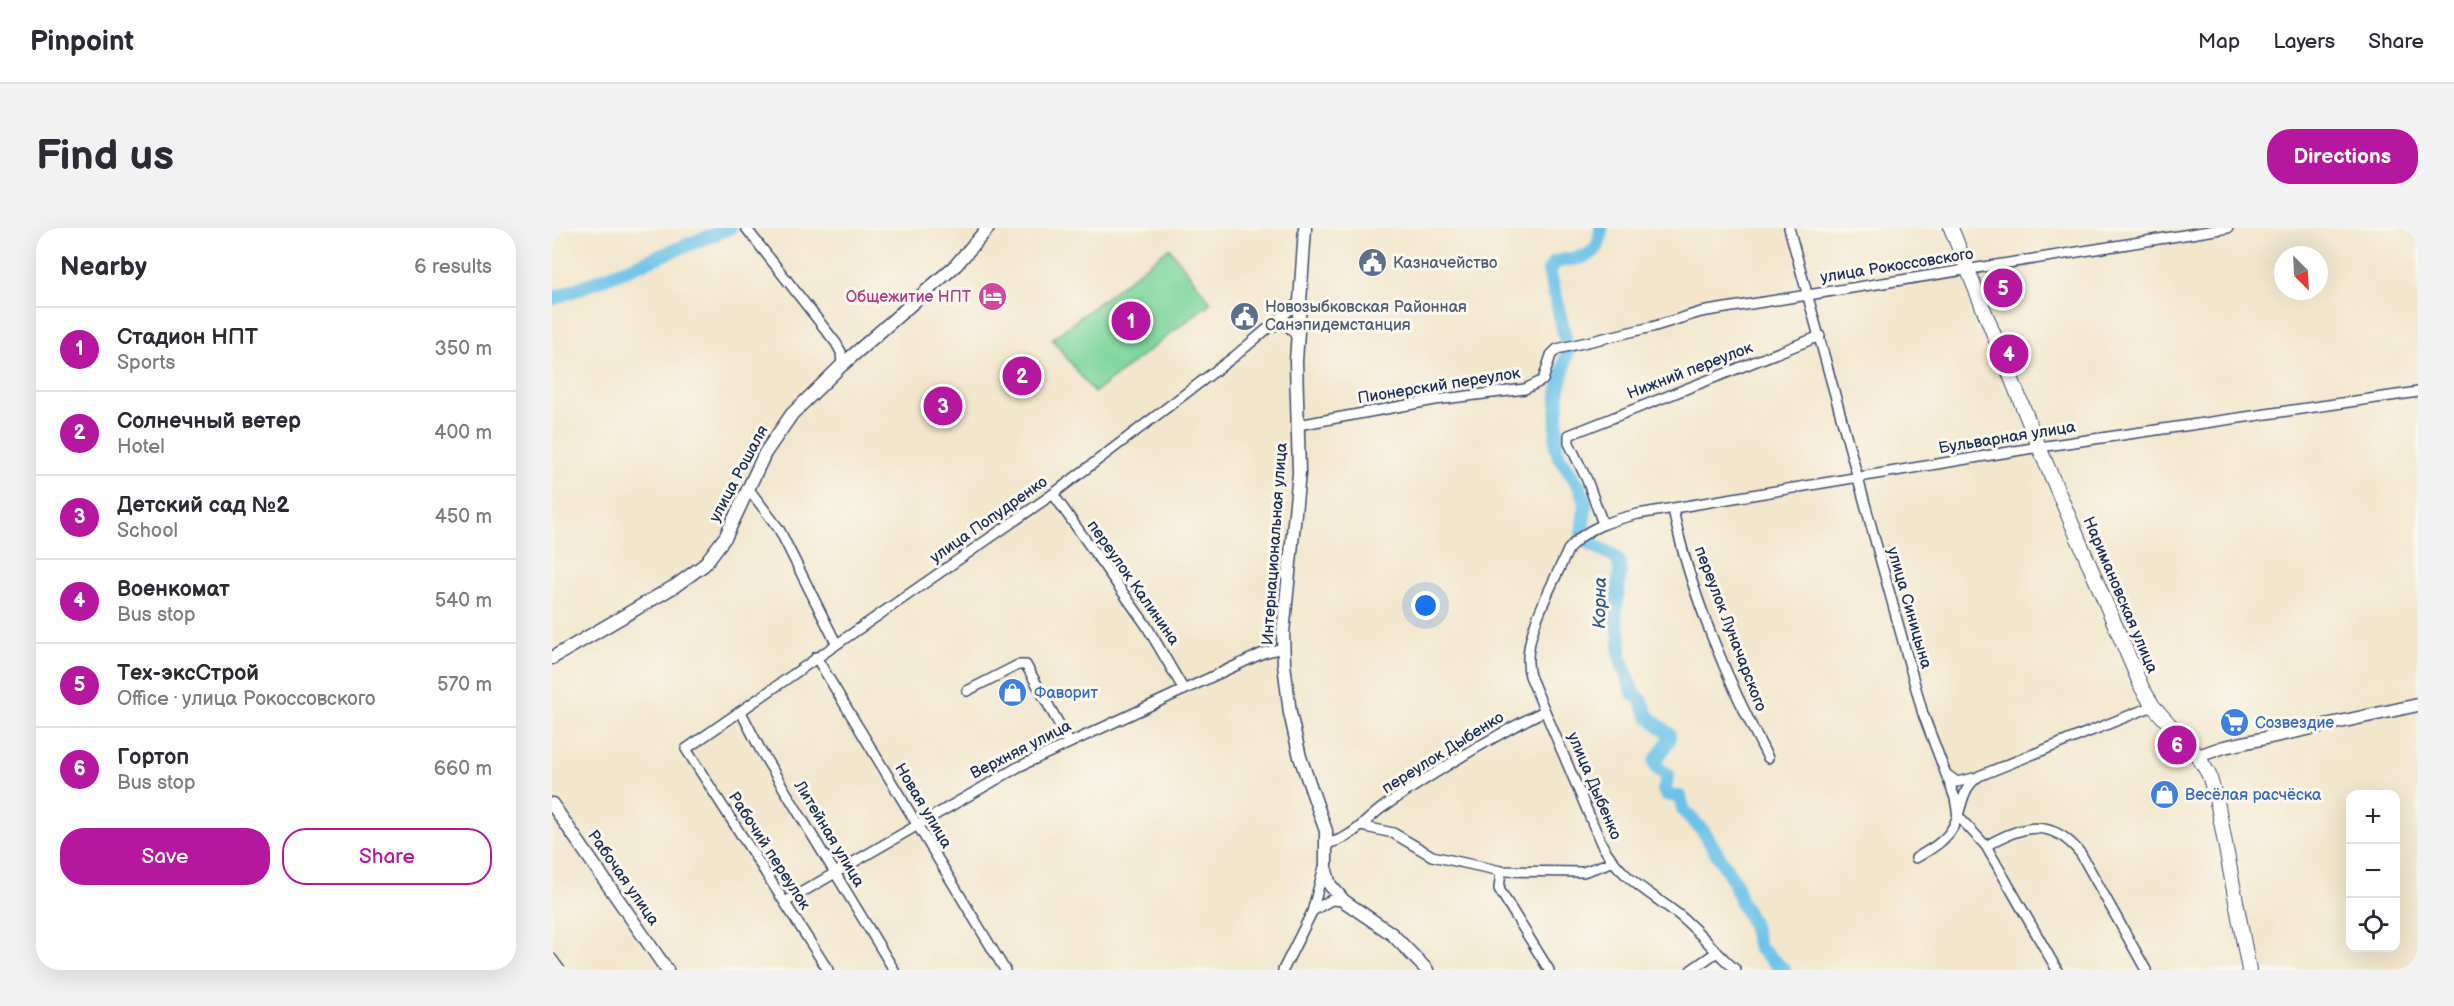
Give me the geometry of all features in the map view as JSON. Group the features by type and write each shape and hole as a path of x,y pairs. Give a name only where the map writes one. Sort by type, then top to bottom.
{"main road":[{"name":"Наримановская улица","path":"1951,228 2039,447 2142,688 2153,706 2198,756 2209,775 2218,806 2249,970"}],"street":[{"name":"улица Рошаля","path":"552,658 675,586 704,565 726,536 748,488 781,428 842,365 950,271 988,228"},
{"name":"Интернациональная улица","path":"1305,228 1296,377 1299,473 1284,602 1283,648 1286,681 1300,757 1324,823 1326,871 1332,889 1344,901"},
{"name":"улица Синицына","path":"1789,228 1923,714 1955,798 1958,816 1986,846 2057,970"},
{"name":"улица Рокоссовского","path":"1569,346 1652,327 1701,312 2228,228"},
{"path":"749,231 836,343 842,365"},
{"name":"улица Попудренко","path":"686,749 1053,494 1270,328 1299,302"},
{"path":"1270,328 1280,324 1288,325 1295,333 1297,340"},
{"name":"Нижний переулок","path":"1603,524 1587,480 1569,443 1569,435 1820,336"},
{"path":"836,343 850,348 866,344"},
{"name":"Пионерский переулок","path":"1298,425 1435,400 1525,389 1543,380 1551,355 1569,346"},
{"name":"Бульварная улица","path":"1532,632 1569,550 1576,540 1603,524 1626,517 2039,447 2418,392"},
{"path":"748,488 779,529 836,643"},
{"name":"переулок Калинина","path":"1053,494 1146,625 1184,690"},
{"name":"переулок Луначарского","path":"1672,509 1682,548 1712,633 1768,758"},
{"name":"улица Дыбенко","path":"1532,632 1527,664 1601,843 1612,862 1638,887 1679,915 1736,970"},
{"name":"Верхняя улица","path":"785,902 990,782 1160,699 1263,653 1283,648"},
{"name":"Новая улица","path":"816,657 1005,970"},
{"path":"967,691 1018,665 1026,665 1069,742"},
{"path":"2198,756 2234,745 2418,705"},
{"path":"1944,772 1957,782 1979,776 2153,706"},
{"name":"переулок Дыбенко","path":"1326,849 1344,839 1382,808 1461,758 1545,711"},
{"name":"Литейная улица","path":"741,712 753,737 894,970"},
{"name":"Рабочий переулок","path":"686,749 828,970"},
{"path":"1916,858 1947,835 1958,816 1966,790 1979,776"},
{"name":"Рабочая улица","path":"552,804 667,970"},
{"path":"1360,826 1394,833 1432,856 1501,871 1582,872 1612,862"},
{"path":"1986,846 2012,832 2031,827 2051,831 2069,840 2081,854 2146,970"},
{"name":"Интернациональная улица","path":"1283,970 1312,912 1319,892 1326,849"},
{"path":"1501,871 1499,889 1549,970"},
{"path":"1312,912 1331,900 1344,901 1392,934 1427,970"},
{"path":"1691,970 1717,952"},
{"path":"552,959 560,970"}],"green space":[{"path":"1169,248 1211,302 1094,393 1052,339"}],"waterway":[{"name":"Корна","path":"552,299 730,228"},
{"name":"Корна","path":"1601,228 1600,239 1592,252 1580,258 1555,262 1549,271 1568,349 1558,394 1556,447 1559,457 1578,484 1586,501 1582,533 1590,543 1614,556 1619,562 1615,617 1620,635 1620,657 1633,693 1641,700 1648,716 1669,734 1669,740 1655,762 1657,768 1668,775 1664,790 1666,794 1680,797 1684,811 1703,831 1734,881 1741,902 1752,922 1759,948 1784,970"}],"place":[{"name":"Казначейство","path":"1372,263"},
{"name":"Тех-эксСтрой","path":"2003,288"},
{"name":"Общежитие НПТ","path":"992,297"},
{"name":"Новозыбковская Районная Санэпидемстанция","path":"1244,316"},
{"name":"Стадион НПТ","path":"1131,321"},
{"name":"Военкомат","path":"2009,354"},
{"name":"Солнечный ветер","path":"1022,376"},
{"name":"Детский сад №2","path":"943,406"},
{"name":"Фаворит","path":"1013,693"},
{"name":"Созвездие","path":"2234,723"},
{"name":"Гортоп","path":"2177,745"},
{"name":"Весёлая расчёска","path":"2164,795"}]}
